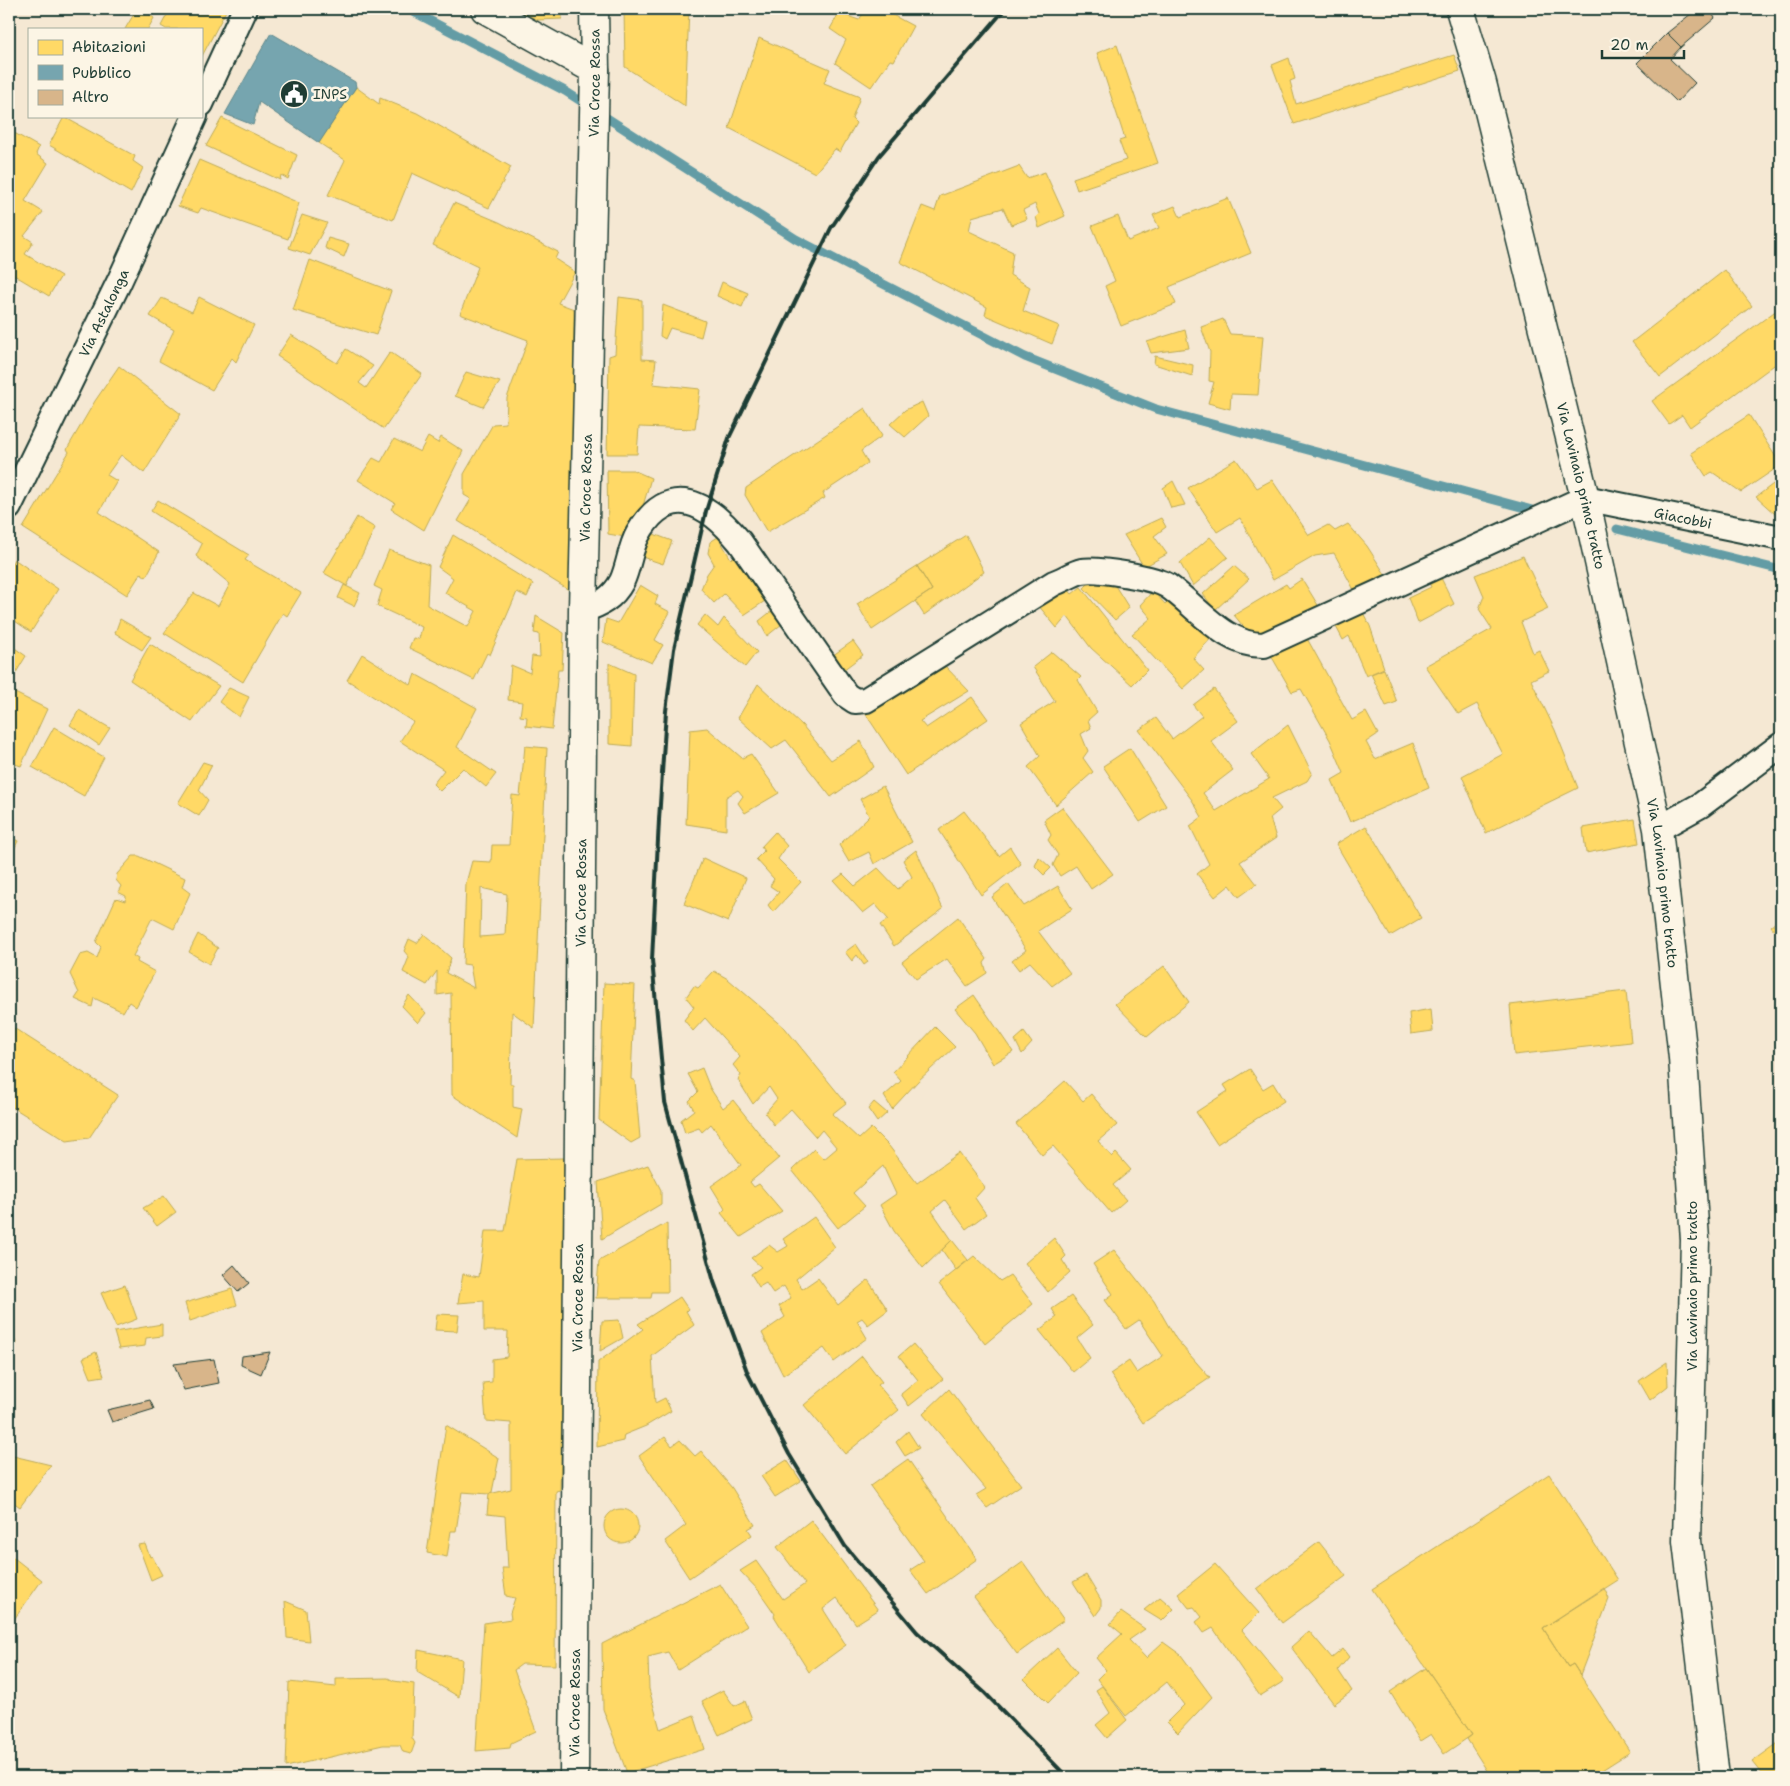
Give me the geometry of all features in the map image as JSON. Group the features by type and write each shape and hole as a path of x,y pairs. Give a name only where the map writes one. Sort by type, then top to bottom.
{"main road":[{"path":"485,9 595,77"},
{"name":"Via Croce Rossa","path":"574,1777 583,610 595,77 594,9"},
{"name":"Via Lavinaio primo tratto","path":"1460,9 1482,83 1585,498 1658,829 1683,1058 1695,1240 1688,1541 1715,1777"}],"street":[{"path":"202,102 245,9"},
{"name":"Via Astalonga","path":"9,507 119,282 195,118"},
{"path":"583,610 602,604 621,582 637,535 652,513 671,503 689,501 721,519 740,542 846,695 855,701 866,700 1054,584 1082,571 1112,571 1166,585 1233,638 1252,645 1264,645 1585,498"},
{"name":"Giacobbi","path":"1585,498 1781,538"},
{"path":"1658,829 1701,805 1781,745"}],"building: Abitazioni":[{"path":"137,9 142,9 154,18 149,28 126,28"},
{"path":"170,9 227,9 202,56 202,28 164,28 161,26"},
{"path":"515,9 562,9 562,19 538,20"},
{"path":"624,9 689,9 685,106 625,67"},
{"path":"866,9 872,9 884,15 885,11 913,26 894,61 890,60 871,87 835,63 846,40 830,29 839,13 859,20"},
{"path":"759,38 830,69 824,83 860,97 852,119 856,123 840,152 835,149 815,173 729,128"},
{"path":"1117,45 1158,163 1077,190 1073,178 1126,160 1119,141 1125,139 1097,53"},
{"path":"1454,55 1460,71 1294,124 1272,65 1289,58 1295,79 1290,81 1296,104"},
{"path":"356,87 379,104 380,98 417,113 511,167 489,208 412,173 393,220 328,195 345,160 319,143"},
{"path":"63,118 66,118 135,156 133,161 143,168 131,193 49,145"},
{"path":"222,118 297,155 288,179 281,175 280,180 206,146"},
{"path":"9,130 39,147 36,154 48,163 25,201 43,212 24,236 33,242 25,254 61,276 49,296 9,272"},
{"path":"199,160 299,203 288,239 201,208 198,213 178,206"},
{"path":"1019,166 1027,178 1045,172 1065,216 1039,228 1036,217 1039,214 1035,204 1023,210 1027,219 1011,225 1003,208 972,217 969,231 1013,252 1010,275 1030,287 1023,311 1059,326 1052,344 985,315 987,307 900,262 922,206 935,211 940,196"},
{"path":"1228,198 1251,253 1169,287 1176,304 1121,326 1105,286 1115,281 1092,226 1118,216 1128,241 1159,228 1153,215 1175,206 1180,217"},
{"path":"454,203 499,222 558,252 555,259 575,272 558,303 574,309 572,592 458,521 471,499 464,495 464,474 493,424 506,423 507,398 528,340 460,314 478,267 433,245"},
{"path":"302,215 327,223 310,255 289,248"},
{"path":"328,238 349,244 344,257 325,248"},
{"path":"310,260 391,291 376,335 293,310"},
{"path":"1725,270 1752,306 1660,377 1632,342"},
{"path":"722,282 748,293 742,307 717,296"},
{"path":"199,297 254,325 236,362 232,358 212,390 159,361 174,330 150,316 162,298 192,312"},
{"path":"619,297 642,300 642,359 656,360 653,384 700,389 695,429 639,427 637,454 607,454 609,356 615,354"},
{"path":"663,305 705,321 701,337 670,328 665,339 660,336"},
{"path":"1781,307 1781,360 1690,427 1682,415 1669,424 1652,401"},
{"path":"1223,319 1230,334 1263,336 1258,395 1231,394 1230,409 1208,403 1214,382 1209,381 1210,352 1201,327"},
{"path":"1185,330 1189,348 1151,353 1147,342"},
{"path":"291,335 337,363 346,349 373,366 359,383 366,388 390,352 422,374 384,429 277,356"},
{"path":"1155,356 1193,365 1192,376 1154,364"},
{"path":"119,366 181,414 144,473 121,455 107,475 117,481 99,512 159,552 146,577 141,573 127,595 23,528 69,452 67,449 95,401"},
{"path":"466,372 500,382 483,407 455,396"},
{"path":"922,402 928,416 905,437 890,424 905,410"},
{"path":"865,408 882,436 861,451 868,463 823,493 825,498 767,532 745,495 746,488"},
{"path":"1749,415 1781,465 1741,492 1712,472 1706,476 1691,453"},
{"path":"428,437 438,443 441,437 463,451 424,530 391,509 395,503 358,480 373,458 381,462 394,439 420,452"},
{"path":"1236,459 1257,488 1272,480 1309,535 1328,525 1335,531 1348,524 1367,546 1390,582 1359,599 1334,553 1315,556 1273,580 1240,518 1217,532 1188,488"},
{"path":"607,470 633,470 651,478 641,513 637,512 631,538 608,534"},
{"path":"1781,478 1781,509 1775,514 1756,497"},
{"path":"1173,481 1185,505 1171,508 1163,488"},
{"path":"158,500 249,555 245,560 301,593 287,616 283,613 243,682 164,633 194,593 218,606 230,584 196,556 202,544 151,511"},
{"path":"357,517 375,528 347,586 324,573"},
{"path":"1161,518 1166,527 1154,536 1167,554 1144,567 1124,535"},
{"path":"651,533 672,541 663,564 642,557"},
{"path":"453,535 533,584 527,597 517,592 490,655 487,653 474,680 409,648 413,638 419,639 422,627 377,606 382,590 374,586 389,550 429,565 427,605 468,627 476,611 445,593 453,578 438,567"},
{"path":"966,535 984,572 924,615 915,601 932,590 917,566"},
{"path":"718,537 731,559 736,554 768,599 744,615 724,594 714,603 701,589 707,574 714,564 708,553 710,542"},
{"path":"1210,537 1228,557 1193,586 1180,563"},
{"path":"1523,556 1548,609 1521,622 1533,653 1539,650 1549,671 1531,680 1555,730 1578,788 1486,833 1462,776 1503,754 1477,704 1458,714 1425,666 1492,629 1479,609 1484,596 1475,575"},
{"path":"14,559 58,589 31,632 9,617 9,569"},
{"path":"917,566 932,590 872,630 857,604"},
{"path":"1234,566 1249,579 1215,610 1203,594"},
{"path":"1438,572 1454,604 1418,623 1408,598 1431,587 1427,578"},
{"path":"1109,576 1129,608 1115,620 1084,588 1093,579"},
{"path":"1302,579 1324,615 1265,644 1247,631 1234,615 1286,584 1289,588"},
{"path":"344,585 360,593 354,606 338,598"},
{"path":"640,585 658,596 655,604 670,612 655,640 663,645 652,663 603,642 606,619 618,623"},
{"path":"1081,587 1147,670 1132,685 1091,648 1067,616 1057,628 1038,605 1067,588 1072,594"},
{"path":"1153,591 1165,604 1170,599 1214,635 1193,658 1204,670 1183,689 1132,634 1151,618 1140,605"},
{"path":"1361,609 1370,626 1384,668 1366,676 1349,636 1343,640 1332,619"},
{"path":"773,610 782,624 767,636 759,621"},
{"path":"705,615 718,627 724,618 757,652 745,667 697,625"},
{"path":"536,616 564,633 562,670 558,670 552,729 526,726 527,717 520,716 522,702 508,700 511,665 530,673 532,656 540,657 539,634 534,633"},
{"path":"120,619 151,637 142,650 115,633"},
{"path":"1304,633 1352,720 1366,712 1378,734 1366,742 1375,759 1413,743 1429,788 1350,822 1332,780 1344,773 1330,740 1301,689 1292,692 1269,652"},
{"path":"853,641 863,655 839,673 829,658"},
{"path":"9,644 26,656 11,681 9,680"},
{"path":"150,644 219,686 192,722 130,680"},
{"path":"1052,652 1081,677 1078,680 1097,712 1088,720 1091,728 1081,734 1088,751 1083,758 1093,772 1056,805 1028,767 1040,756 1021,723 1055,701 1033,667"},
{"path":"362,654 411,685 415,674 477,708 457,747 496,774 486,787 463,768 440,791 433,784 444,770 400,741 413,722 347,680"},
{"path":"609,663 634,674 632,746 609,744"},
{"path":"945,666 969,691 920,721 926,728 972,697 988,719 906,775 863,710"},
{"path":"1384,669 1397,702 1386,706 1371,674"},
{"path":"758,684 802,725 831,760 861,741 874,767 831,797 786,740 772,749 738,718"},
{"path":"229,688 249,697 239,717 219,702"},
{"path":"1214,689 1238,721 1211,741 1233,770 1203,793 1216,811 1269,779 1251,754 1288,725 1312,773 1307,781 1272,798 1281,809 1270,818 1276,838 1240,862 1257,884 1239,897 1230,885 1215,897 1197,874 1209,864 1190,826 1202,817 1192,800 1139,730 1156,718 1172,739 1202,716 1193,705"},
{"path":"9,690 47,709 21,766 9,762"},
{"path":"79,710 110,728 99,745 70,725"},
{"path":"54,727 104,757 84,796 32,767"},
{"path":"707,728 742,758 751,754 779,793 745,813 738,803 743,796 738,790 726,797 726,830 686,824 690,730"},
{"path":"525,746 547,748 534,1028 512,1012 510,1084 513,1084 513,1107 522,1109 517,1138 452,1095 451,993 437,995 437,971 427,985 403,972 409,957 404,951 409,939 417,943 424,934 451,958 446,973 474,988 470,965 463,964 466,883 472,861 491,862 492,845 509,845 512,795 520,796","holes":["481,888 507,894 505,935 480,937"]},
{"path":"1130,748 1166,806 1140,822 1103,766"},
{"path":"203,762 212,765 199,790 208,800 199,816 178,803"},
{"path":"883,786 912,842 874,864 869,852 849,862 839,845 869,816 860,799"},
{"path":"1062,807 1113,874 1091,889 1076,866 1060,876 1053,865 1058,855 1048,840 1051,835 1044,820"},
{"path":"964,811 999,856 1010,847 1021,864 981,895 939,830"},
{"path":"1635,819 1639,843 1586,853 1583,828"},
{"path":"1366,826 1421,918 1390,936 1336,844"},
{"path":"775,832 787,846 778,859 801,882 773,912 768,905 779,892 770,886 774,879 756,859 764,851 761,847"},
{"path":"9,836 18,841 9,860"},
{"path":"916,850 943,909 894,946 880,925 888,919 875,904 863,913 834,881 843,874 855,886 878,868 898,889 912,877 903,860"},
{"path":"133,856 139,856 185,878 182,887 190,893 174,929 152,918 133,956 138,959 137,962 155,972 136,1007 129,1002 123,1012 94,998 92,1007 75,999 79,993 70,974 80,955 88,953 97,958 101,947 96,942 116,898 125,901 126,896 118,892 121,886 116,880 117,874"},
{"path":"1039,857 1051,868 1044,875 1035,866"},
{"path":"703,858 746,878 728,922 684,904"},
{"path":"1008,884 1024,906 1058,886 1072,909 1038,931 1070,973 1052,986 1030,962 1019,970 1012,961 1026,950 992,897"},
{"path":"958,917 987,959 984,963 987,973 967,986 947,959 916,979 902,962"},
{"path":"1781,918 1781,939 1771,926"},
{"path":"198,934 218,948 209,964 189,952"},
{"path":"856,944 868,962 864,965 857,955 852,961 845,952"},
{"path":"1164,966 1189,1002 1147,1037 1115,1004"},
{"path":"714,971 728,979 785,1028 846,1103 832,1114 859,1139 871,1128 889,1146 917,1183 959,1153 985,1187 975,1198 986,1214 966,1229 945,1200 932,1211 952,1240 923,1268 894,1231 880,1205 896,1194 883,1166 853,1193 865,1206 838,1228 792,1170 814,1149 824,1159 837,1148 822,1130 816,1137 791,1109 774,1125 765,1113 777,1099 769,1087 753,1104 738,1080 741,1075 733,1065 740,1057 705,1018 693,1031 684,1020 694,1007 686,997 694,986 698,988"},
{"path":"604,983 635,985 631,1079 635,1081 640,1138 631,1143 599,1120"},
{"path":"1626,991 1631,1042 1514,1055 1510,1005"},
{"path":"409,995 426,1013 418,1023 402,1006"},
{"path":"974,995 1013,1052 993,1064 975,1033 955,1009"},
{"path":"1431,1009 1433,1031 1411,1034 1409,1013"},
{"path":"9,1025 118,1095 89,1138 67,1141 9,1105"},
{"path":"935,1027 955,1047 918,1081 892,1109 884,1096 901,1081 893,1072"},
{"path":"1024,1032 1032,1043 1022,1054 1015,1040"},
{"path":"702,1068 710,1088 723,1108 733,1100 779,1158 750,1182 754,1187 759,1184 782,1211 741,1237 721,1213 725,1209 711,1186 741,1165 711,1124 702,1132 699,1128 685,1133 681,1120 694,1110 689,1101 698,1092 688,1074"},
{"path":"1250,1069 1263,1089 1273,1083 1284,1101 1217,1144 1196,1112 1228,1091 1224,1085"},
{"path":"1065,1081 1083,1101 1091,1094 1117,1125 1098,1141 1112,1157 1116,1153 1131,1170 1113,1185 1126,1200 1111,1213 1053,1146 1042,1155 1016,1124"},
{"path":"874,1102 887,1113 877,1122 868,1109"},
{"path":"564,1158 565,1277 560,1490 556,1491 555,1665 522,1664 514,1670 536,1731 511,1743 510,1748 476,1751 484,1623 511,1619 510,1613 515,1598 506,1596 502,1568 508,1568 505,1516 487,1514 489,1494 511,1489 511,1423 486,1421 483,1383 492,1382 492,1359 507,1357 508,1331 484,1331 484,1301 458,1303 463,1274 479,1277 485,1231 505,1231 517,1159"},
{"path":"648,1165 661,1190 661,1204 602,1239 598,1182"},
{"path":"1781,1165 1781,1182 1773,1171"},
{"path":"164,1196 176,1212 157,1226 143,1208"},
{"path":"814,1217 835,1247 796,1279 802,1289 818,1278 838,1305 868,1280 888,1310 868,1325 862,1318 857,1321 867,1338 834,1362 824,1348 783,1375 762,1333 785,1317 779,1306 791,1298 784,1286 773,1293 766,1283 759,1287 751,1274 761,1267 751,1258 769,1245 778,1252 788,1246 783,1239"},
{"path":"667,1223 668,1292 652,1292 651,1298 596,1298 599,1261"},
{"path":"1054,1238 1066,1256 1062,1260 1070,1272 1048,1292 1025,1263"},
{"path":"952,1240 968,1260 956,1270 942,1250"},
{"path":"1114,1250 1154,1301 1176,1339 1210,1378 1143,1423 1110,1374 1129,1361 1137,1373 1163,1356 1139,1320 1126,1329 1105,1300 1113,1294 1093,1264"},
{"path":"974,1256 1000,1281 1010,1275 1033,1304 985,1344 939,1284"},
{"path":"125,1285 137,1319 116,1327 101,1293"},
{"path":"232,1289 237,1305 190,1321 185,1303"},
{"path":"1071,1296 1093,1325 1077,1338 1090,1358 1073,1372 1039,1330 1057,1317 1052,1309"},
{"path":"680,1297 688,1309 686,1311 694,1325 652,1356 655,1403 665,1398 671,1411 646,1426 624,1435 623,1441 597,1447 598,1362 643,1329 638,1324"},
{"path":"437,1314 459,1315 457,1331 435,1330"},
{"path":"619,1320 623,1338 600,1351 602,1321"},
{"path":"162,1324 162,1336 146,1338 145,1346 119,1349 114,1332"},
{"path":"9,1337 17,1342 11,1353 9,1352"},
{"path":"913,1344 943,1379 909,1406 901,1394 918,1380 899,1356"},
{"path":"96,1352 104,1376 91,1378 83,1358"},
{"path":"862,1356 882,1382 878,1385 899,1410 845,1454 804,1405"},
{"path":"1667,1362 1668,1386 1650,1400 1639,1381"},
{"path":"949,1389 1021,1485 987,1508 976,1495 986,1489 923,1414"},
{"path":"446,1425 499,1458 492,1492 489,1494 462,1492 456,1531 451,1531 447,1557 427,1553"},
{"path":"908,1431 919,1448 905,1456 896,1442"},
{"path":"665,1437 672,1446 680,1440 695,1456 701,1451 732,1488 755,1525 748,1529 752,1535 689,1578 665,1541 686,1525 639,1456"},
{"path":"9,1455 51,1465 20,1507 9,1499"},
{"path":"908,1459 977,1559 928,1594 910,1570 924,1561 870,1486"},
{"path":"787,1460 801,1481 775,1497 761,1476"},
{"path":"1549,1474 1618,1580 1543,1628 1568,1667 1573,1664 1630,1752 1591,1777 1491,1777 1467,1739 1472,1735 1372,1589"},
{"path":"621,1509 633,1514 638,1526 633,1538 621,1543 609,1538 604,1526 609,1514"},
{"path":"811,1520 878,1610 856,1624 837,1598 823,1609 846,1645 809,1672 774,1616 775,1614 759,1591 740,1571 756,1561 783,1599 805,1584 777,1547"},
{"path":"1319,1542 1346,1576 1282,1623 1257,1589"},
{"path":"145,1544 150,1557 152,1556 162,1575 151,1580 138,1545"},
{"path":"9,1554 42,1580 10,1625 9,1624"},
{"path":"1023,1562 1064,1620 1017,1654 974,1597"},
{"path":"1215,1564 1259,1613 1242,1630 1284,1681 1260,1696 1213,1628 1204,1633 1196,1622 1202,1617 1194,1607 1189,1608 1178,1594"},
{"path":"1086,1575 1101,1600 1101,1608 1095,1616 1073,1582"},
{"path":"720,1584 747,1626 678,1670 668,1652 648,1657 649,1689 660,1729 694,1715 705,1749 627,1773 603,1709 602,1644"},
{"path":"1604,1588 1609,1599 1580,1675 1573,1664 1568,1667 1543,1628"},
{"path":"1160,1597 1174,1609 1162,1621 1144,1610"},
{"path":"285,1601 306,1610 309,1641 287,1638"},
{"path":"1121,1612 1145,1629 1129,1640 1146,1658 1163,1642 1181,1655 1212,1697 1178,1733 1167,1722 1184,1705 1167,1682 1126,1716 1097,1679 1106,1670 1096,1658 1122,1634 1110,1624"},
{"path":"1309,1631 1332,1658 1343,1649 1349,1657 1338,1670 1352,1691 1334,1704 1291,1647"},
{"path":"1057,1648 1077,1673 1048,1703 1024,1679"},
{"path":"418,1650 462,1659 459,1697 417,1672"},
{"path":"1426,1668 1472,1735 1444,1754 1431,1734 1420,1741 1390,1692"},
{"path":"388,1678 394,1681 414,1684 412,1738 415,1743 411,1754 403,1752 400,1745 383,1745 286,1767 289,1682 336,1687 336,1679"},
{"path":"1102,1686 1127,1720 1107,1738 1096,1725 1110,1713 1096,1690"},
{"path":"723,1690 734,1706 745,1701 752,1719 719,1735 702,1701"},
{"path":"1781,1741 1781,1777 1764,1777 1752,1762"}],"building: Pubblico":[{"name":"INPS","path":"271,33 355,82 356,87 319,143 259,102 253,125 225,114"}],"building: Altro":[{"path":"1697,9 1709,9 1715,18 1681,47 1667,33"},
{"path":"1667,33 1681,47 1670,59 1695,83 1677,102 1637,63"},
{"path":"234,1265 249,1283 238,1292 223,1275"},
{"path":"270,1352 261,1374 241,1365 242,1356"},
{"path":"214,1359 219,1383 184,1390 174,1364"},
{"path":"150,1400 154,1409 112,1422 107,1410"}],"waterway":[{"path":"408,9 565,91 796,239 1025,357 1156,409 1532,510"},
{"path":"1617,529 1781,570"}],"railway":[{"path":"1005,9 879,156 831,228 729,438 706,511 674,649 666,711 652,960 665,1102 714,1282 748,1374 789,1454 845,1546 917,1632 985,1693 1067,1777"}],"place":[{"name":"INPS","path":"294,94"}]}
